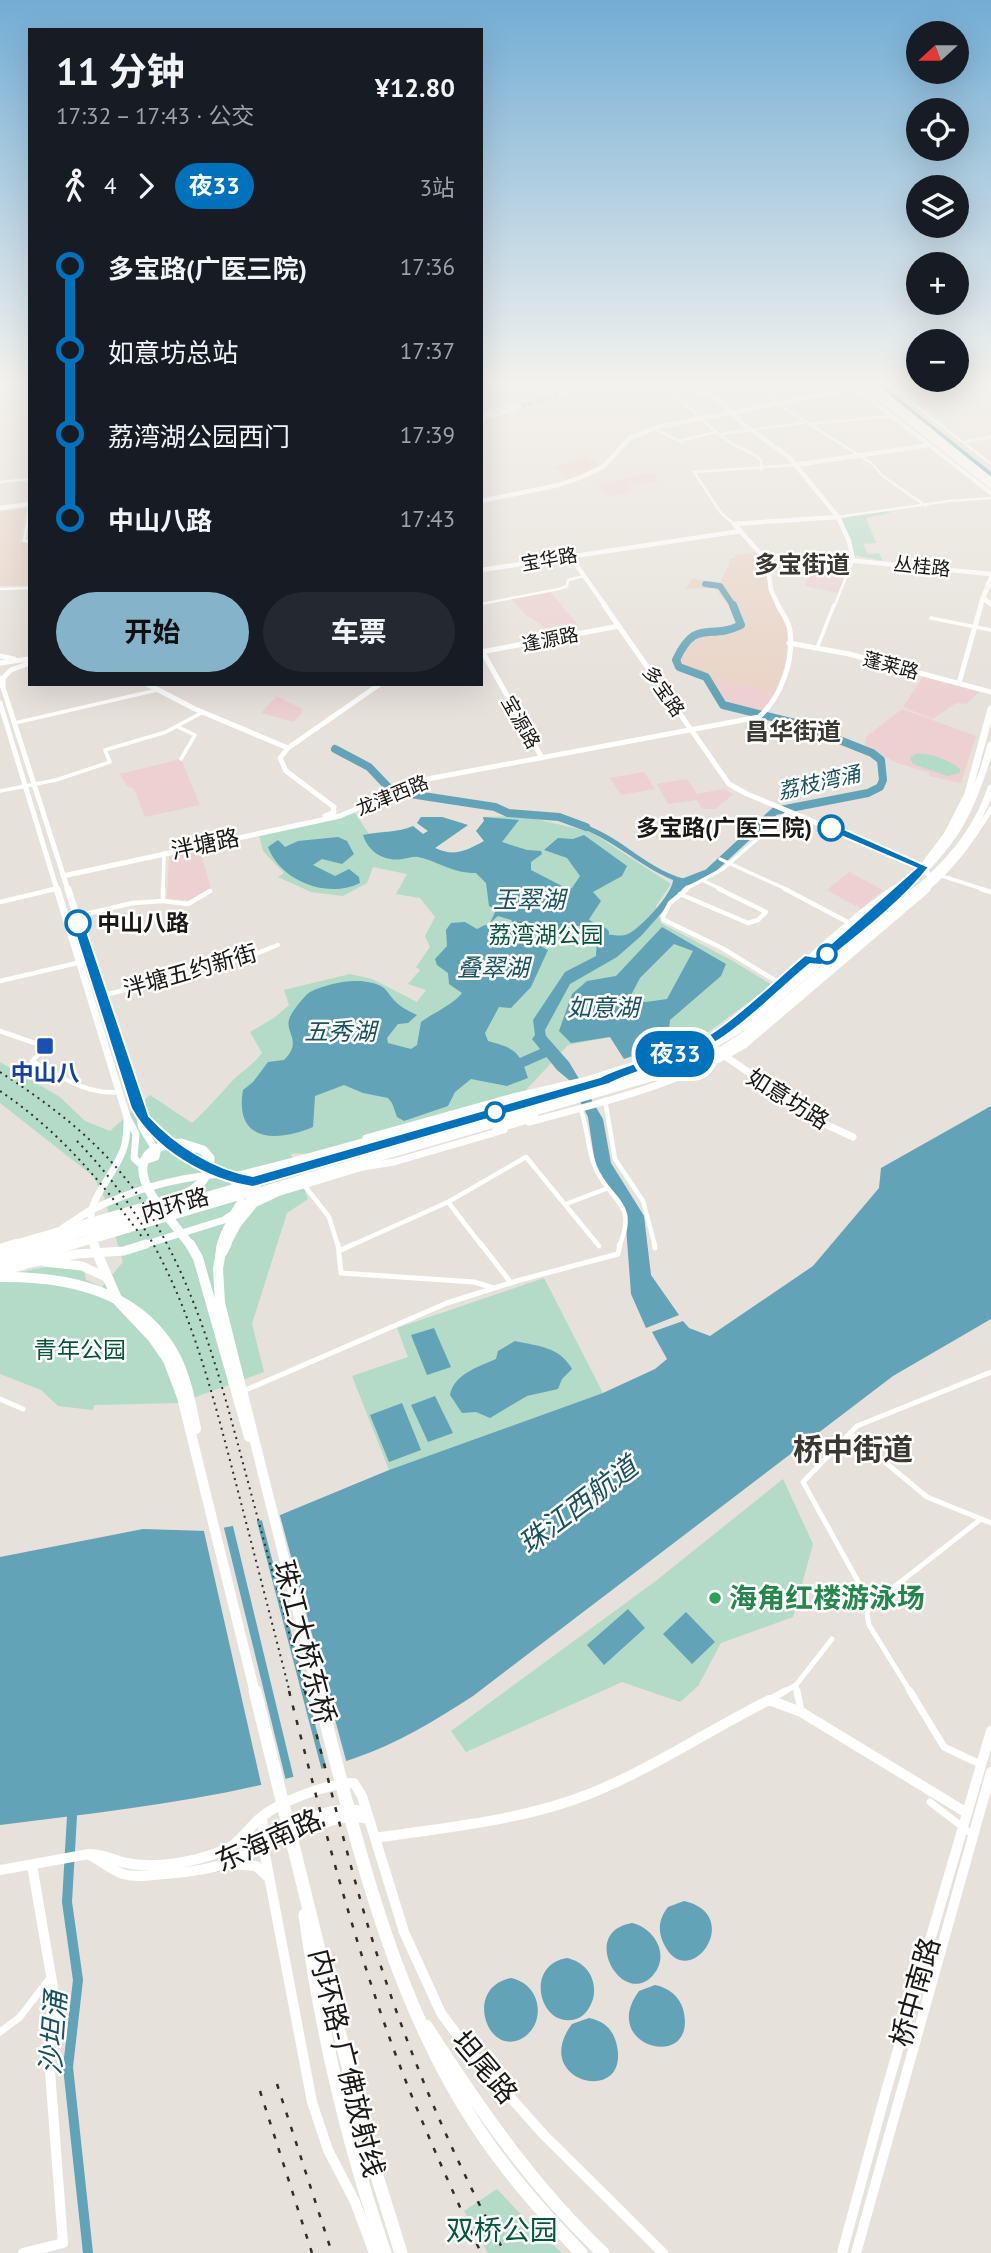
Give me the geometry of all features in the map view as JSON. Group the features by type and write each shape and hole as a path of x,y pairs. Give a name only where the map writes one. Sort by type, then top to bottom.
{"highway":[{"path":"991,575 983,598 991,604"},
{"path":"226,1175 261,1189 486,1130 575,1098 586,1087 681,1058 710,1046 740,1028 784,985 907,884 923,867 947,835 968,794 991,709"},
{"name":"内环路","path":"0,1254 586,1087 696,1054 721,1042 909,885 939,856 967,816 988,776 991,737"},
{"path":"896,906 963,835 978,806 991,764"},
{"path":"988,776 988,809"},
{"name":"内环路","path":"0,1271 694,1063 740,1039 956,852 975,825 991,788"},
{"path":"947,835 950,841 966,844 988,809 991,794"},
{"path":"297,1161 511,1102 678,1069 721,1055 808,987 930,878"},
{"path":"381,1158 421,1150 616,1093 694,1063"},
{"path":"604,1081 629,1068"},
{"path":"235,1219 261,1189 575,1098"},
{"path":"0,1254 147,1206 156,1203 165,1200 177,1196 188,1192 201,1184 210,1173 210,1158 205,1150 186,1142 160,1147 145,1160 142,1178 147,1189 154,1197 162,1207 182,1231 187,1238 198,1258 240,1413 263,1479"},
{"name":"珠江大桥东桥","path":"235,1219 225,1231 218,1281 220,1303 359,1845 384,1929 409,1999"},
{"path":"97,1253 118,1301 156,1341 173,1371 214,1520 299,1871 312,1969 337,2089 385,2253"},
{"path":"0,1271 76,1282 110,1294 135,1309 154,1326 172,1350 186,1382 214,1520"},
{"name":"内环路-广佛放射线","path":"299,1871 370,2154 401,2253"},
{"path":"409,1999 433,2053 471,2121 527,2196 581,2253"},
{"path":"409,1999 503,2142 544,2193 603,2253"}],"street":[{"path":"483,501 546,486"},
{"path":"703,486 714,503 765,556 771,570 771,590 790,629 789,643"},
{"path":"812,486 838,517 849,541 853,560 817,648"},
{"path":"899,486 924,505"},
{"path":"734,524 838,517 991,492"},
{"path":"0,507 28,504"},
{"path":"28,516 24,541 28,541"},
{"name":"宝华路","path":"483,570 741,531"},
{"name":"多宝路","path":"570,556 729,784 789,811"},
{"name":"丛桂路","path":"765,556 889,563 991,575"},
{"name":"丛桂路","path":"853,560 991,575"},
{"path":"889,563 897,566"},
{"path":"483,604 559,589 567,586 568,580 584,576"},
{"path":"0,589 28,588"},
{"path":"959,683 983,598"},
{"path":"931,618 991,630"},
{"name":"逢源路","path":"483,651 619,626"},
{"name":"蓬莱路","path":"789,643 991,692"},
{"name":"龙津西路","path":"288,748 280,758 283,768 332,806 348,812 409,784 757,718 765,713 788,669 789,643"},
{"name":"宝源路","path":"483,653 542,758"},
{"path":"0,656 28,661"},
{"path":"0,665 22,660"},
{"path":"0,665 28,661"},
{"path":"3,688 3,678 8,672 28,662"},
{"path":"0,678 54,879 127,1117 129,1134 125,1151 94,1196 89,1211 88,1221 97,1253"},
{"path":"150,686 288,748 377,686"},
{"path":"14,723 157,690"},
{"path":"0,703 76,916 138,1108 142,1128 157,1153 149,1161 139,1163 134,1158 136,1134 127,1117"},
{"path":"0,791 110,762 105,750 178,727 203,712"},
{"path":"178,727 195,734 181,760"},
{"path":"328,816 335,811 332,806"},
{"path":"575,1098 586,1087 629,1068 708,1041 784,985 722,948 664,920 667,908 680,894 729,864 789,811 923,867 930,878 966,844"},
{"path":"54,879 61,872 348,812"},
{"name":"泮塘路","path":"61,872 348,812"},
{"path":"870,933 942,876 966,844"},
{"path":"163,901 164,852"},
{"path":"908,860 923,860 931,855"},
{"path":"720,859 786,889 854,925"},
{"path":"942,876 991,892"},
{"path":"680,894 748,923 758,920 765,912 704,881"},
{"path":"0,902 57,888"},
{"path":"76,916 133,902 188,904 211,891"},
{"name":"泮塘五约新街","path":"101,997 247,957 278,945"},
{"path":"0,981 90,960"},
{"path":"0,1031 46,1047 32,1061 88,1090 104,1095 119,1091"},
{"name":"如意坊路","path":"710,1046 822,1122 853,1137"},
{"path":"0,1271 62,1256 133,1249 235,1219 261,1189 297,1161 320,1151 513,1097 604,1100 685,1076 721,1055"},
{"path":"248,1389 293,1374 346,1350 371,1334 428,1311 511,1283 618,1254 617,1245 626,1230 625,1213 608,1188 592,1156 588,1129 575,1098"},
{"path":"604,1100 615,1159 643,1201 649,1216 655,1248"},
{"path":"138,1108 147,1123 164,1140 234,1181 240,1195 235,1219"},
{"path":"261,1189 304,1185 363,1167 394,1162 486,1130"},
{"path":"339,1251 448,1202 526,1157 599,1245"},
{"path":"363,1167 381,1158"},
{"path":"0,1254 52,1235 89,1211 113,1201 197,1177 226,1175"},
{"path":"304,1185 330,1218 339,1251 341,1273 474,1282 495,1288"},
{"path":"566,1204 608,1188"},
{"path":"448,1202 511,1283"},
{"path":"0,1254 62,1241 88,1221"},
{"path":"62,1241 65,1248 62,1256"},
{"path":"33,1262 76,1265 108,1278"},
{"path":"871,1605 803,1482 857,1426 991,1373"},
{"path":"0,1399 23,1409"},
{"path":"850,1433 928,1497 991,1523"},
{"path":"981,1519 871,1605 867,1613 869,1625 944,1746 982,1765"},
{"path":"375,1838 528,1812 587,1794 628,1776 796,1685 832,1639"},
{"path":"796,1685 801,1712"},
{"path":"769,1700 801,1712 967,1813"},
{"name":"桥中南路","path":"842,2253 886,2091 991,1731"},
{"name":"桥中南路","path":"856,2253 991,1772"},
{"name":"东海南路","path":"0,1870 102,1854 122,1863 135,1864 209,1855 229,1848 243,1838 262,1816 330,1787 349,1782 357,1785 375,1838"},
{"path":"930,1802 974,1836"},
{"name":"东海南路","path":"84,1856 127,1875 225,1864 264,1846 344,1818 368,1815"},
{"path":"262,1816 264,1846 298,2035 320,2128 355,2202 374,2253"},
{"name":"坦尾路","path":"375,1838 409,1945 431,1996 453,2030 543,2134 663,2253"},
{"path":"225,1864 256,1866 270,1881"},
{"path":"23,2253 63,2243 50,2058 56,2011 32,1866"},
{"path":"0,2032 20,2017 51,1977"}],"shaded area":[{"path":"599,486 628,486 632,492 609,496"},
{"path":"27,508 19,542 28,542 28,585 0,586 0,512"},
{"path":"761,553 768,569 768,589 788,627 786,663 775,693 717,679 712,684 709,675 689,669 679,660 685,647 700,634 724,631 722,627 736,625 729,606 715,588 686,589 692,578 720,583 729,565 729,558"},
{"path":"810,567 846,573 838,593 805,586"},
{"path":"550,592 579,626 571,628 564,623 546,628 525,614 511,599"},
{"path":"924,675 980,691 966,704 956,703 933,719 903,707"},
{"path":"717,679 775,693 765,711 724,704 712,684"},
{"path":"277,696 302,709 294,722 261,713"},
{"path":"902,709 976,736 961,783 929,776 930,773 897,763 865,746 866,737"},
{"path":"181,759 200,805 145,817 134,789 127,786 120,774"},
{"path":"644,772 655,789 621,795 610,778"},
{"path":"687,779 697,794 723,789 733,794 716,809 702,809 697,800 668,804 657,784"},
{"path":"199,848 211,888 190,900 167,899 169,857"},
{"path":"849,872 883,890 861,909 827,890"}],"green space":[{"path":"888,510 890,513 866,518 876,543 863,544 868,554 879,553 883,561 853,555 842,518"},
{"path":"915,754 933,755 945,760 960,769 960,773 947,776 913,764 910,758"},
{"name":"荔湾湖公园","path":"355,813 369,834 413,826 423,834 428,831 417,823 421,817 442,817 468,825 435,848 448,852 466,850 484,841 476,831 484,821 483,817 523,816 591,832 671,884 656,906 661,923 772,985 703,1036 624,1059 610,1037 568,1045 525,1091 311,1153 291,1154 308,1199 287,1213 252,1324 264,1372 179,1403 94,1405 93,1410 58,1406 41,1390 0,1374 0,1276 46,1267 84,1270 86,1280 102,1287 123,1262 104,1197 93,1176 0,1103 0,1062 60,1097 85,1121 110,1131 150,1095 192,1123 262,1053 250,1032 274,1018 289,1005 284,990 350,974 372,979 417,1002 426,990 408,984 420,970 416,967 430,947 425,936 435,917 420,898 396,894 407,874 373,867 367,883 343,896 311,892 278,877 284,873 263,851 259,835"},
{"path":"544,1278 603,1393 389,1470 352,1376 408,1357 397,1328"},
{"name":"海角红楼游泳场","path":"783,1479 813,1544 793,1617 721,1643 698,1686 680,1702 622,1682 466,1752 451,1731 657,1580"},
{"name":"双桥公园","path":"497,2189 562,2253 488,2253 464,2211"}],"water":[{"name":"玉翠湖","path":"421,817 442,817 468,825 435,848 448,852 466,850 484,841 476,831 484,821 483,817 519,820 502,842 527,850 541,851 542,854 531,862 531,870 562,886 572,888 580,876 567,858 544,850 558,838 573,839 584,835 627,866 622,876 593,892 601,901 586,924 569,928 564,935 527,927 516,928 511,920 498,916 490,923 496,910 489,906 486,883 476,873 459,871 418,857 389,859 373,851 365,841 363,835 413,826 423,834 428,831 417,823"},
{"path":"575,822 604,833 656,867 685,879 688,883 641,936 617,957 570,984 545,1030 546,1036 569,1062 603,1119 611,1163 644,1216 651,1275 679,1315 646,1328 631,1294 625,1213 596,1170 588,1117 569,1080 557,1070 532,1039 535,1035 533,1020 565,972 596,956 597,938 624,935 634,930 662,901 673,880 600,837 574,826"},
{"path":"338,837 347,841 354,854 342,864 322,859 313,865 335,876 349,869 359,877 360,883 348,887 321,888 295,878 274,859 268,847 278,840 285,847 298,841"},
{"name":"五秀湖","path":"465,922 477,929 485,925 514,933 548,950 531,987 511,1008 499,1007 485,1033 488,1041 504,1046 519,1056 528,1078 507,1086 471,1079 455,1092 448,1106 404,1121 397,1117 388,1098 363,1093 344,1085 315,1096 313,1127 273,1136 252,1129 245,1120 242,1107 243,1090 253,1082 268,1062 284,1060 290,1053 293,1042 289,1028 290,1017 305,996 318,988 347,981 367,982 384,988 400,1006 417,1015 408,1023 398,1024 387,1038 388,1043 411,1049 417,1045 421,1022 449,1005 462,993 449,984 448,973 437,965 435,959 447,946 446,930 451,923"},
{"name":"如意湖","path":"662,927 726,964 721,976 670,1020 669,1029 681,1038 624,1059 610,1037 571,1043 559,1031 572,994 587,981 616,976","holes":["674,944 693,951 667,999 646,1002 630,997 640,978"]},
{"name":"珠江西航道","path":"991,1106 991,1319 893,1376 473,1696 401,1739 312,1772 179,1801 0,1825 0,1557 143,1529 207,1531 273,1518 389,1470 603,1393 655,1369 667,1359 652,1332 683,1321 689,1328 710,1336 813,1266 879,1188 881,1168"},
{"path":"434,1328 451,1367 427,1375 411,1335"},
{"path":"515,1341 555,1352 572,1369 562,1379 558,1389 527,1396 490,1418 476,1412 462,1413 450,1395 456,1382 468,1372 496,1359 498,1351"},
{"path":"435,1396 453,1433 428,1442 411,1405"},
{"path":"402,1403 421,1450 389,1462 370,1415"},
{"path":"628,1609 645,1628 604,1665 587,1645"},
{"path":"686,1612 715,1642 692,1664 663,1634"},
{"path":"684,1901 702,1909 711,1921 711,1935 706,1947 697,1957 685,1961 673,1957 663,1942 660,1928 661,1919 668,1907"},
{"path":"632,1923 647,1930 660,1950 659,1966 654,1974 642,1983 630,1983 619,1976 611,1966 607,1953 608,1940 616,1929"},
{"path":"567,1958 580,1963 589,1972 594,1992 585,2014 576,2019 563,2020 553,2015 546,2006 541,1983 545,1972 553,1963"},
{"path":"511,1978 529,1987 536,1998 538,2011 529,2033 521,2039 509,2042 498,2038 490,2030 484,2006 488,1994 496,1984"},
{"path":"655,1985 673,1993 683,2009 684,2029 677,2041 665,2046 652,2045 639,2039 631,2027 630,2011 639,1991"},
{"path":"589,2018 606,2026 616,2042 617,2063 611,2075 598,2081 584,2080 571,2073 563,2061 562,2044 572,2024"}],"pier":[{"path":"279,1512 347,1764 327,1770 261,1517"},
{"path":"256,1518 322,1771 294,1779 232,1522"},
{"path":"223,1524 286,1781 262,1788 203,1527"}],"waterway":[{"name":"荔枝湾涌","path":"705,584 720,586 734,606"},
{"name":"荔枝湾涌","path":"682,883 708,873 775,811 868,793 880,787 883,780 881,760 872,753 799,724 723,705 706,677 679,667 676,660 683,647 697,634 741,625 734,606"},
{"name":"荔枝湾涌","path":"335,749 369,767 389,788 410,794 495,807 508,813 559,817 586,827"},
{"path":"586,924 604,933"},
{"path":"514,933 516,928"},
{"path":"523,1062 548,1051"},
{"name":"沙坦涌","path":"72,1816 67,1902 78,1980 68,2067 88,2253"}],"railway":[{"path":"0,1072 56,1111 106,1156 135,1191 173,1256 202,1324 213,1359 305,1693"},
{"path":"0,1091 60,1140 111,1196 142,1237"},
{"path":"77,1141 109,1178 136,1216 178,1295 221,1425 290,1693"},
{"path":"289,1691 334,1861 372,1987 419,2114 481,2253"},
{"path":"305,1691 360,1897 396,2011 464,2174 505,2253"},
{"path":"277,2084 332,2253"},
{"path":"260,2091 312,2253"}],"bus line":[{"name":"夜33","path":"78,923 138,1108 144,1119 159,1136 180,1152 236,1179 253,1181 604,1081 629,1068 686,1051 708,1041 734,1024 809,958 816,962 831,951 923,867 831,828"}],"place":[{"name":"多宝路(广医三院)","path":"831,828"},
{"name":"中山八路","path":"78,923"},
{"name":"中山八","path":"45,1046"},
{"name":"海角红楼游泳场","path":"715,1598"}],"district":[{"name":"多宝街道","path":"802,565"},
{"name":"昌华街道","path":"793,732"},
{"name":"桥中街道","path":"853,1450"}],"water label":[{"name":"叠翠湖","path":"493,968"}],"park label":[{"name":"青年公园","path":"80,1350"}]}
